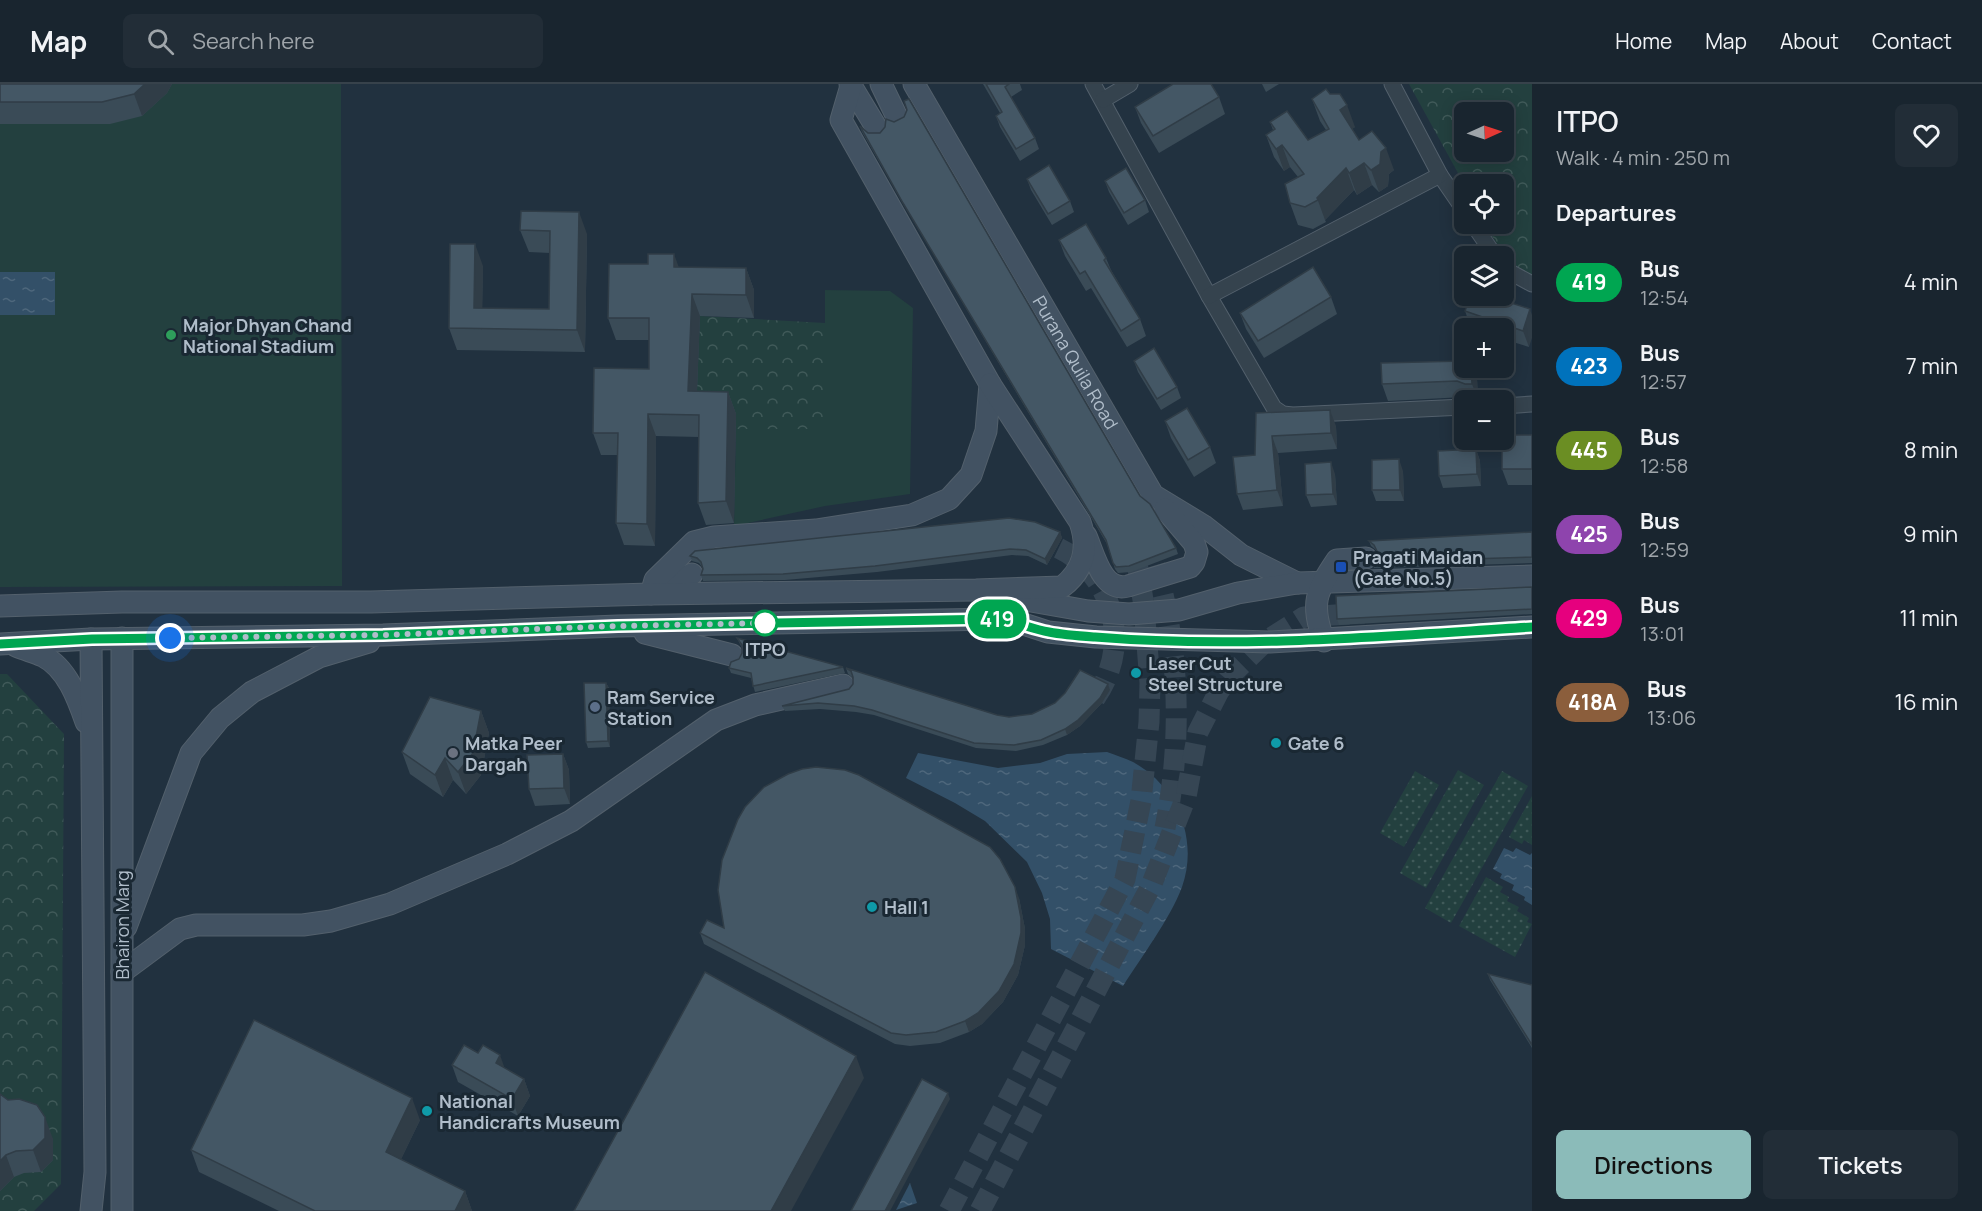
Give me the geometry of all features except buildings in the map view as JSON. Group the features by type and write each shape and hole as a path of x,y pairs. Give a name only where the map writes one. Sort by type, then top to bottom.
{"main road":[{"path":"881,84 896,115"},
{"name":"Purana Quila Road","path":"914,84 1153,495 1204,526 1241,555 1297,583"},
{"path":"851,85 841,120 990,384 1080,522 1104,576 1113,586 1123,587 1190,567 1196,557 1194,543 1153,495"},
{"path":"851,85 876,127"},
{"path":"651,594 655,580 694,542 714,537 816,530 912,515 949,499 972,475 986,431 990,384"},
{"path":"0,606 122,602 371,602 651,594 1062,587 1077,572 1082,563 1085,542 1080,522"},
{"path":"1324,641 1315,611 1322,582 1338,560 1366,558"},
{"path":"651,594 692,574"},
{"path":"976,590 1089,611 1129,614 1179,610 1238,593 1297,583 1532,576"},
{"path":"4,644 122,638 383,635 618,626 997,619 1011,620 1048,632 1096,637 1216,642 1324,641 1532,627"},
{"path":"618,626 732,655"},
{"path":"121,942 190,753 220,718 252,692 309,662 383,635"},
{"name":"Bhairon Marg","path":"122,638 122,1211"},
{"name":"Bhairon Marg","path":"91,1211 95,1172 92,639"},
{"path":"4,644 45,657 59,669 77,697 91,737"},
{"path":"122,972 180,929 196,925 303,925 331,921 390,904 507,854 572,822 716,720 755,705 843,685"}],"street":[{"path":"1093,84 1209,296 1274,408 1283,414 1293,415 1454,407"},
{"path":"1103,100 1130,84"},
{"path":"1392,84 1440,175 1454,195"},
{"path":"1209,296 1440,175"},
{"path":"1514,274 1532,284"},
{"path":"1514,405 1532,404"}],"green space":[{"name":"Major Dhyan Chand National Stadium","path":"0,84 341,84 342,586 0,587"},
{"path":"1409,84 1532,84 1532,278 1514,263 1514,246 1499,246 1491,234 1514,234 1514,174 1458,174"},
{"path":"825,290 890,291 913,308 910,494 825,506 734,526 736,429 825,429"},
{"path":"700,316 825,323 825,430 736,429 696,413"},
{"path":"0,674 7,674 64,734 61,1184 34,1211 0,1211"},
{"path":"1458,770 1484,785 1426,888 1400,873"},
{"path":"1415,771 1439,785 1404,847 1380,833"},
{"path":"1502,771 1528,786 1451,923 1425,908"},
{"path":"1532,796 1532,845 1524,840 1522,844 1509,837"},
{"path":"1486,877 1503,887 1500,892 1509,897 1507,901 1519,907 1517,911 1529,918 1527,922 1532,924 1515,957 1459,926"}],"water":[{"path":"0,272 55,272 55,315 0,315"},
{"path":"1107,752 1133,762 1162,785 1180,816 1186,833 1188,851 1187,869 1177,899 1123,986 1051,949 1050,919 1042,893 1027,862 985,821 906,778 918,753 998,768 1040,763 1067,754"},
{"path":"1504,848 1513,852 1516,848 1530,855 1532,853 1532,905 1524,900 1525,897 1512,890 1514,885 1500,878 1502,874 1493,869"},
{"path":"910,1183 917,1203 896,1210"}],"tunnel":[{"path":"1145,536 1166,606 1175,680 1175,755 1165,828"},
{"path":"1029,539 1057,547 1080,562 1097,581 1109,604 1114,629 1113,656 1105,682 1089,706"},
{"path":"949,1211 1125,879 1141,801 1149,722 1150,683 1144,606 1138,569 1130,542"},
{"path":"980,1211 1151,886 1186,797 1198,732 1219,691 1233,673 1266,641 1304,617 1364,613"}],"bus line":[{"name":"419","path":"0,644 92,639 383,635 618,626 997,619 1011,620 1048,632 1172,641 1324,641 1532,627"}],"place":[{"name":"Major Dhyan Chand National Stadium","path":"171,335"},
{"name":"Pragati Maidan (Gate No.5)","path":"1341,567"},
{"name":"ITPO","path":"765,623"},
{"name":"Laser Cut Steel Structure","path":"1136,673"},
{"name":"Ram Service Station","path":"595,707"},
{"name":"Gate 6","path":"1276,743"},
{"name":"Matka Peer Dargah","path":"453,753"},
{"name":"Hall 1","path":"872,907"},
{"name":"National Handicrafts Museum","path":"427,1111"}],"route":[{"path":"170,638 383,635 765,623"}]}
